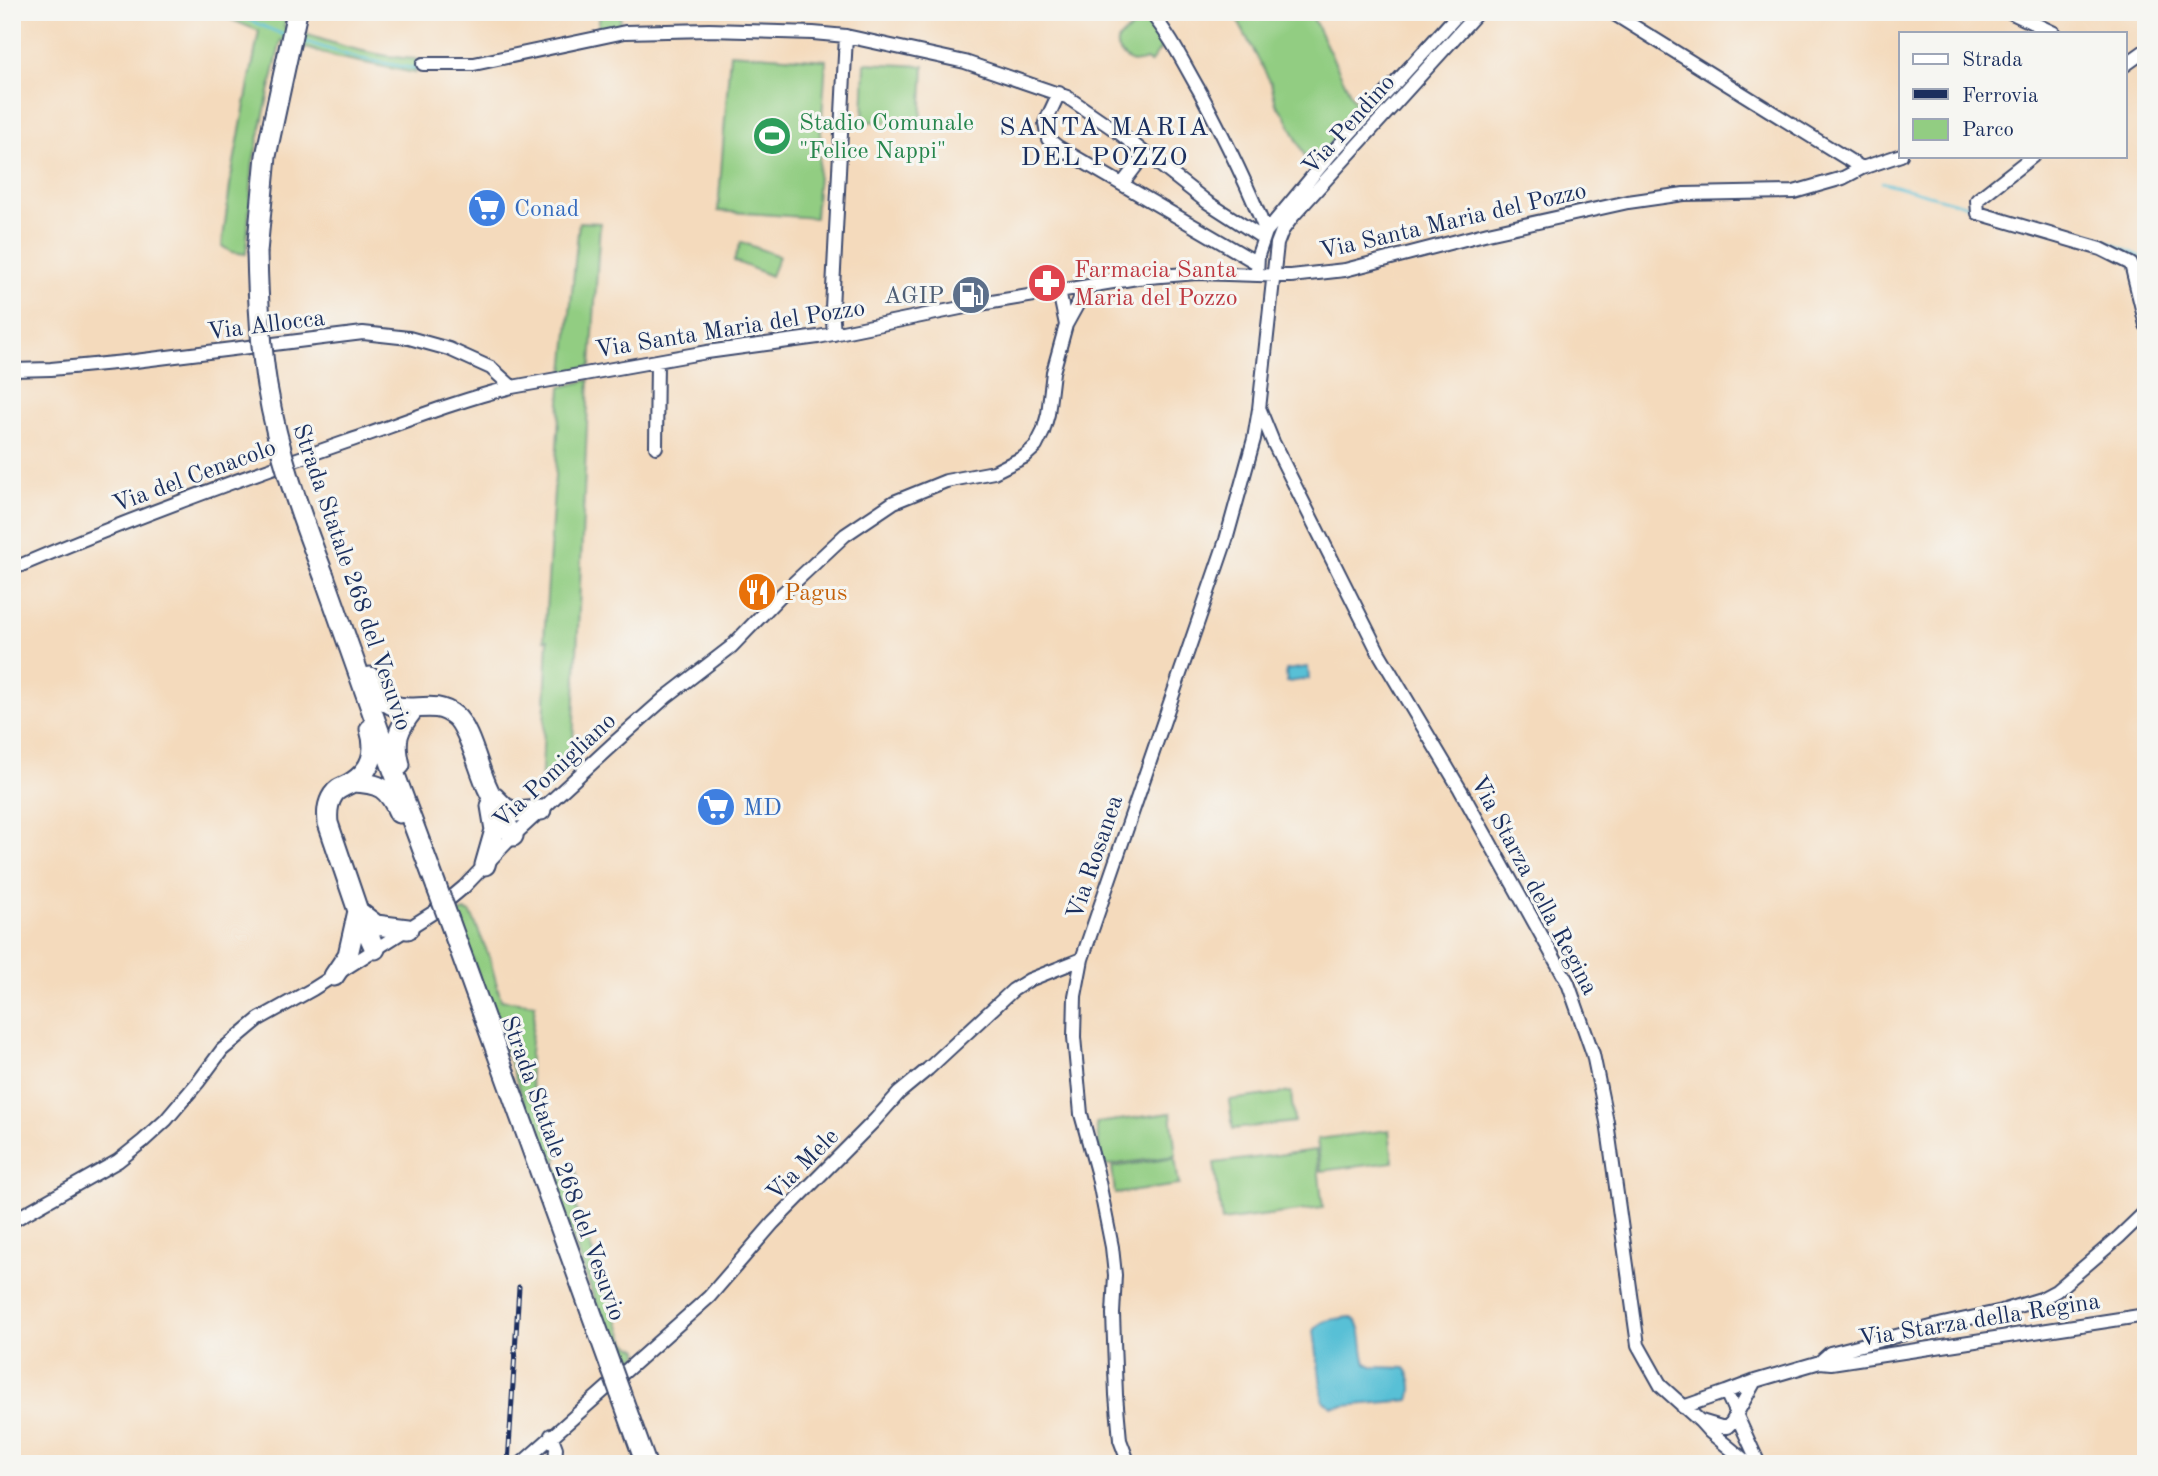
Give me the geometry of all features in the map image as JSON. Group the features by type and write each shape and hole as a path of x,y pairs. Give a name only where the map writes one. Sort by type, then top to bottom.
{"highway":[{"name":"Strada Statale 268 del Vesuvio","path":"296,15 266,156 257,252 259,319 267,385 290,482 413,821"},
{"path":"342,628 357,649 375,690 383,699 395,707 413,710 429,707 444,709 456,716 464,727 489,792 513,836"},
{"path":"354,660 374,746 369,766 331,796 327,810 328,823 358,911 375,949"},
{"path":"413,710 402,724 397,743 413,821 428,865"},
{"path":"352,782 375,784 393,797 428,865"},
{"path":"489,792 505,808 514,812 541,810"},
{"path":"485,864 495,830 489,792"},
{"name":"Strada Statale 268 del Vesuvio","path":"428,865 646,1464"},
{"path":"358,911 376,925 408,929"},
{"path":"334,976 348,955 358,911"}],"street":[{"path":"1150,12 1174,46 1246,180 1265,235"},
{"name":"Via Pendino","path":"1257,269 1265,235 1331,154 1460,12"},
{"name":"Via Pendino","path":"1273,276 1282,231 1293,216 1478,12"},
{"path":"1611,12 1862,168"},
{"path":"2010,12 2052,32"},
{"path":"424,64 474,64 625,32 709,30 846,36 965,62 1059,93 1091,112 1207,202 1265,235"},
{"path":"834,334 832,308 846,36"},
{"path":"2126,64 2146,50"},
{"path":"1059,93 1045,123 1048,139 1123,183 1257,269"},
{"path":"1123,183 1145,154"},
{"name":"Via Santa Maria del Pozzo","path":"512,387 657,361 834,334 980,304 1137,278 1257,269 1273,276 1345,270 1488,233 1628,202 1684,194 1794,192 1843,178 1862,168 1899,156"},
{"path":"2030,158 1977,200 1978,213 2101,249 2131,264 2146,326"},
{"name":"Via Rosanea","path":"1129,1464 1120,1440 1116,1395 1113,1314 1115,1275 1112,1247 1102,1191 1081,1114 1074,1037 1075,996 1082,959 1226,540 1254,439 1273,276"},
{"name":"Via Pomigliano","path":"12,1221 118,1161 166,1120 222,1050 259,1019 425,920 666,697 731,647 815,561 845,535 894,502 946,481 994,472 1024,457 1036,446 1043,432 1053,372 1066,325 1087,287"},
{"name":"Via Pomigliano","path":"1059,291 1066,325"},
{"name":"Via Allocca","path":"12,370 41,370 135,361 363,334 409,338 449,349 491,368 512,387"},
{"path":"656,447 657,361"},
{"name":"Via del Cenacolo","path":"12,569 171,505 512,387"},
{"name":"Via Starza della Regina","path":"1259,409 1379,653 1460,789 1567,983 1593,1054 1607,1122 1638,1345 1661,1386 1700,1420 1709,1432 1749,1464"},
{"name":"Via Mele","path":"525,1460 709,1297 773,1223 899,1093 1013,990 1029,980 1082,959"},
{"name":"Via Starza della Regina","path":"1820,1362 1830,1353 2041,1299 2066,1282 2146,1211"},
{"name":"Via Starza della Regina","path":"1683,1407 1755,1381 1820,1362 1830,1363 2146,1315"},
{"path":"1700,1420 1727,1427 1755,1381"},
{"path":"1726,1392 1759,1464"},
{"path":"551,1435 556,1448 555,1464"}],"green space":[{"path":"213,12 267,12 286,17 284,27 317,38 366,52 417,59 415,73 335,57 281,40 253,162 246,254 231,252 222,246 231,178 259,31"},
{"path":"600,12 621,12 620,26 598,31"},
{"path":"1129,12 1145,12 1167,40 1150,63 1147,60 1132,62 1118,49 1119,38 1135,23"},
{"path":"1233,12 1310,12 1359,111 1310,167 1285,115 1276,104 1271,83"},
{"name":"Stadio Comunale \"Felice Nappi\"","path":"730,53 826,60 815,218 718,211"},
{"path":"865,63 924,66 921,124 863,121"},
{"path":"579,222 600,223 591,366 564,372"},
{"path":"741,242 779,256 771,276 734,261"},
{"path":"589,380 572,767 544,792 541,790 548,639 544,640 561,387"},
{"path":"456,913 471,913 489,956 501,1000 535,1004 530,1074 535,1096 555,1138 558,1155 556,1162 544,1157"},
{"path":"1291,1092 1294,1122 1233,1129 1229,1100"},
{"path":"1171,1113 1176,1156 1102,1166 1096,1123"},
{"path":"1389,1130 1393,1162 1321,1171 1317,1139"},
{"path":"1316,1150 1323,1208 1222,1221 1214,1163"},
{"path":"1175,1158 1179,1185 1115,1194 1112,1167"},
{"path":"547,1167 574,1170 577,1174 578,1191 572,1197 626,1342 639,1349 639,1354 622,1370 620,1359 616,1358"}],"water":[{"path":"1308,667 1309,679 1287,682 1286,670"},
{"path":"1350,1317 1361,1330 1366,1363 1374,1367 1405,1368 1411,1379 1410,1400 1332,1407 1323,1401 1314,1331 1325,1321"}],"waterway":[{"path":"230,12 284,35"},
{"path":"300,40 357,58 416,69"},
{"path":"1882,182 1972,207"},
{"path":"2003,214 2096,236 2146,259"}],"railway":[{"path":"508,1464 519,1287"}],"place":[{"name":"Stadio Comunale \"Felice Nappi\"","path":"772,136"},
{"name":"Conad","path":"487,208"},
{"name":"Farmacia Santa Maria del Pozzo","path":"1047,283"},
{"name":"AGIP","path":"971,295"},
{"name":"Pagus","path":"757,592"},
{"name":"MD","path":"716,807"}],"district":[{"name":"SANTA MARIA DEL POZZO","path":"1105,141"}]}
